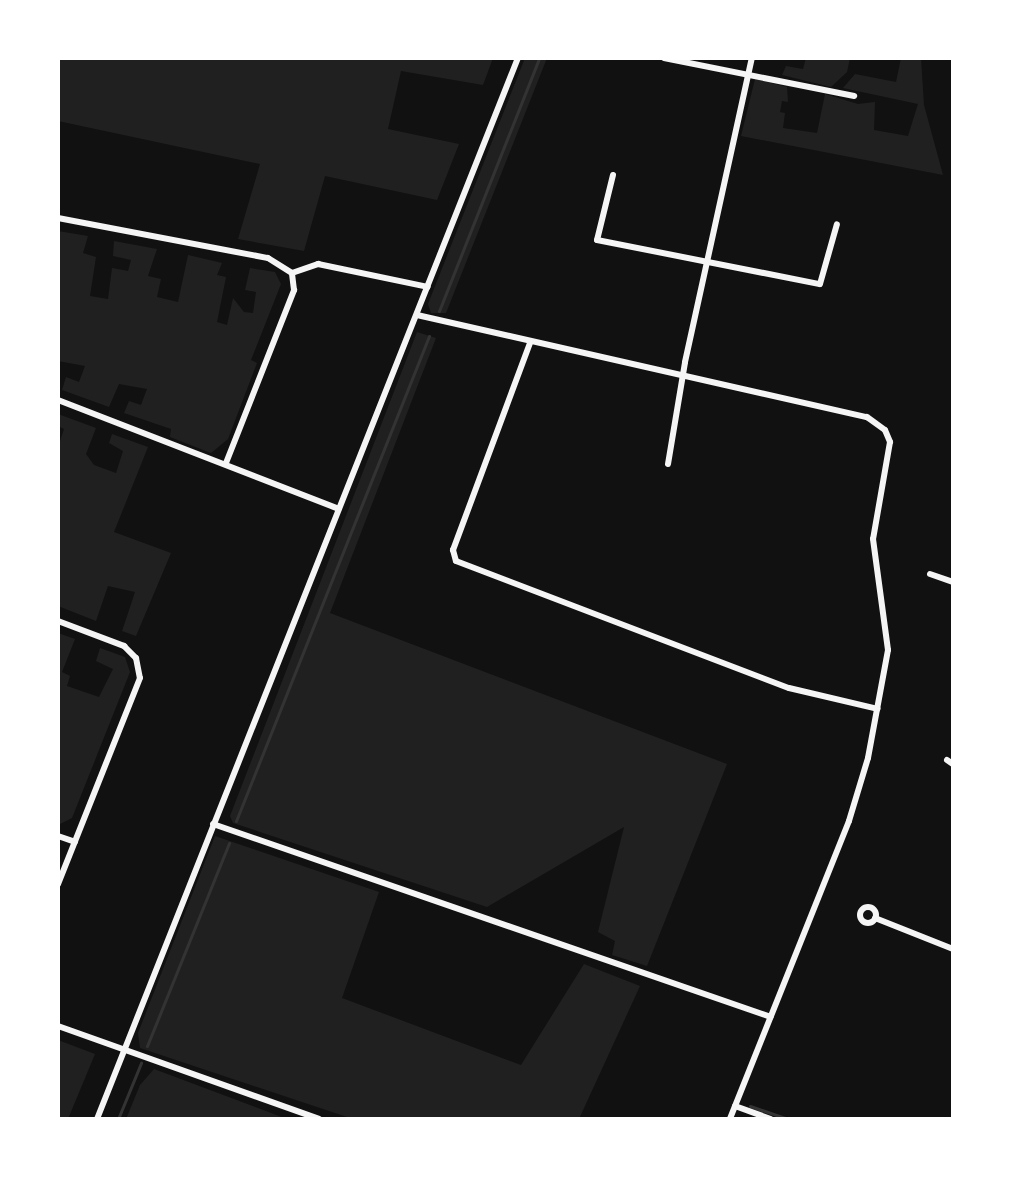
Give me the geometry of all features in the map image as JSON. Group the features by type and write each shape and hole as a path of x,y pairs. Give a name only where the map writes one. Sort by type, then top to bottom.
{"street":[{"path":"97,1119 518,58"},
{"path":"664,58 854,96"},
{"path":"668,464 752,58"},
{"path":"613,175 597,240 711,260 820,284 837,224"},
{"path":"58,218 268,258 292,273"},
{"path":"292,273 318,264 428,287"},
{"path":"226,463 294,290 292,273"},
{"path":"417,315 867,417 885,430 892,455 878,497 873,539 888,650 878,709 849,821 730,1119"},
{"path":"530,343 453,550 456,561 789,688 878,709"},
{"path":"58,400 339,509"},
{"path":"930,574 953,582"},
{"path":"58,621 124,646 140,666 140,678 58,884"},
{"path":"213,824 771,1017"},
{"path":"58,836 75,842"},
{"path":"875,918 953,949"},
{"path":"58,1026 319,1119"},
{"path":"735,1106 771,1119"}],"shaded area":[{"path":"58,58 493,58 483,85 401,71 388,129 459,144 437,200 325,176 304,251 238,239 260,164 58,121"},
{"path":"525,58 547,58 446,313 431,313 428,304"},
{"path":"806,58 850,58 847,72 831,87 782,75 786,66 803,69"},
{"path":"901,58 921,58 924,105 943,175 741,136 755,79 787,87 788,102 782,101 780,112 785,113 783,128 817,133 825,94 858,104 875,102 874,130 908,136 918,104 843,88 855,74 896,82"},
{"path":"58,231 88,236 83,253 96,257 90,296 108,299 112,268 128,271 131,260 113,256 114,241 157,249 148,276 161,279 157,297 178,302 188,255 222,263 217,275 226,277 217,322 227,325 233,298 244,312 253,313 256,292 245,290 250,268 275,272 281,284 251,360 257,363 228,439 211,453 170,437 171,429 124,413 129,401 141,405 147,389 119,384 109,407 62,390 66,377 79,382 85,366 58,361"},
{"path":"417,332 436,338 330,613 727,764 647,966 612,955 615,941 598,932 624,827 487,907 233,823 230,816"},
{"path":"58,414 96,428 86,454 94,465 116,473 123,451 109,443 112,434 148,447 114,532 171,553 136,636 122,631 135,592 108,586 96,621 58,606 58,447 64,429 58,426"},
{"path":"58,633 75,639 62,672 70,676 67,686 99,697 113,669 96,661 100,648 125,657 130,672 72,818 58,825"},
{"path":"215,836 379,892 342,998 521,1065 584,964 640,986 579,1119 353,1119 140,1048 138,1033"},
{"path":"58,1040 95,1054 68,1119 58,1119"},
{"path":"154,1069 287,1119 126,1119 140,1085"}],"waterway":[{"path":"439,311 539,58"},
{"path":"236,821 429,336"},
{"path":"147,1046 229,843"},
{"path":"118,1119 141,1063"},
{"path":"750,1106 788,1119"}]}
